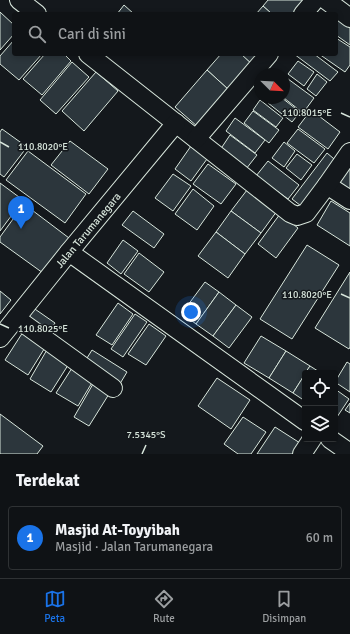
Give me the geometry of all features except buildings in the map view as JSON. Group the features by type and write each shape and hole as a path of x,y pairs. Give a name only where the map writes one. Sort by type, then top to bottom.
{"street":[{"path":"19,0 34,12"},
{"path":"305,12 315,0"},
{"path":"326,0 350,18"},
{"path":"91,56 297,216 306,214 350,152"},
{"path":"196,139 267,56"},
{"name":"Jalan Tarumanegara","path":"0,338 176,123"},
{"path":"327,185 350,200"},
{"path":"69,252 302,420"},
{"path":"16,318 113,388"},
{"path":"302,454 310,442"},
{"path":"334,442 350,453"}],"place":[{"name":"Masjid At-Toyyibah","path":"21,229"}]}
